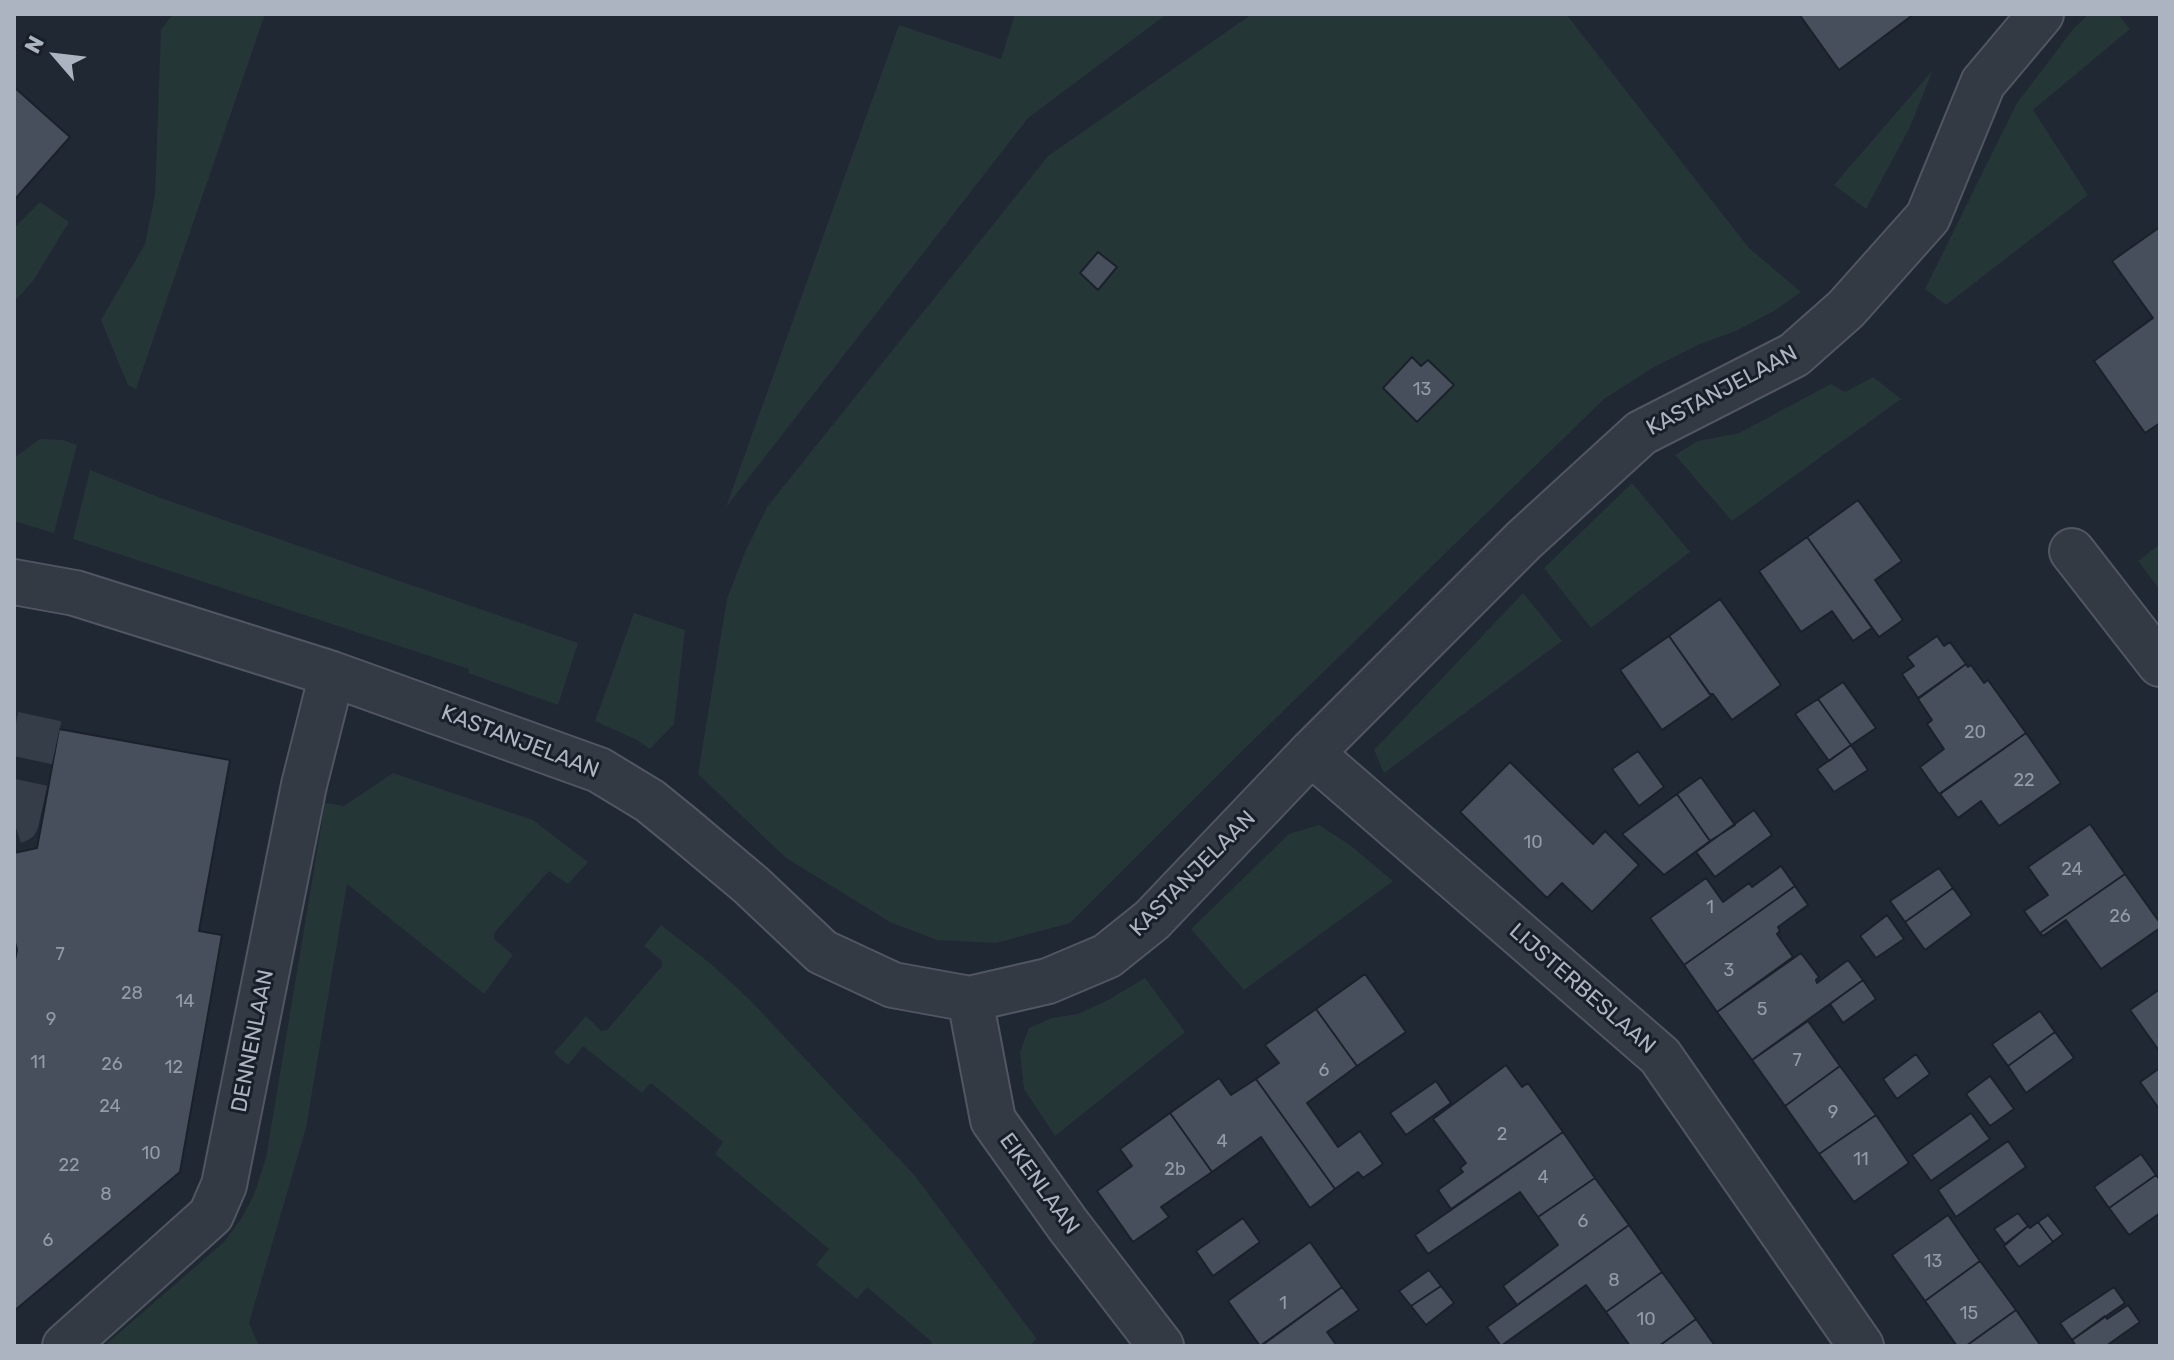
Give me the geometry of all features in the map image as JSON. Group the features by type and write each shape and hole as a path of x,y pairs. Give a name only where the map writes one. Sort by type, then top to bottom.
{"street":[{"name":"KASTANJELAAN","path":"14,582 75,593 332,674 599,770 650,801 682,827 751,885 822,952 893,985 970,999 1048,981 1107,956 1152,920 1311,753 1524,540 1641,433 1794,355 1846,309 1928,217 1983,83 2041,14"},
{"path":"2072,551 2160,664"},
{"name":"DENNENLAAN","path":"65,1346 211,1215 224,1185 304,785 332,674"},
{"name":"LIJSTERBESLAAN","path":"1311,753 1660,1056 1861,1346"},
{"name":"EIKENLAAN","path":"970,999 993,1120 1068,1225 1161,1346"}],"shaded area":[{"path":"173,14 265,14 136,389 128,385 101,320 145,244 155,195 161,30"},
{"path":"1015,14 1167,14 1028,118 726,507 899,25 1001,59"},
{"path":"1252,14 1566,14 1749,248 1801,292 1774,311 1736,331 1700,344 1654,367 1604,399 1070,923 996,943 937,940 890,922 786,858 698,774 727,599 767,507 1048,156"},
{"path":"2089,14 2118,14 2130,29 2033,110 2088,195 1946,305 1925,289 2017,103 2074,28"},
{"path":"1933,70 1910,127 1866,209 1834,185"},
{"path":"40,202 69,222 33,281 14,302 14,228"},
{"path":"1873,377 1901,399 1732,521 1675,455 1698,441 1739,433 1831,384 1845,392"},
{"path":"40,439 63,440 77,445 54,533 14,521 14,458"},
{"path":"90,470 158,497 578,643 558,705 468,673 469,669 73,539"},
{"path":"1632,483 1690,552 1591,628 1544,568"},
{"path":"2160,544 2160,590 2138,561"},
{"path":"1523,593 1562,641 1384,773 1374,750"},
{"path":"634,613 685,630 674,724 650,749 595,721"},
{"path":"393,773 533,820 588,862 568,884 549,871 494,933 494,939 513,955 484,994 347,884 306,1128 249,1323 259,1346 104,1346 224,1242 254,1195 266,1158 325,803 344,806"},
{"path":"1319,825 1350,845 1393,881 1244,990 1191,929 1289,834"},
{"path":"661,925 749,999 915,1176 1036,1338 1030,1346 930,1346 932,1342 867,1287 857,1299 816,1265 829,1249 715,1154 723,1142 651,1083 642,1093 583,1046 568,1065 554,1053 586,1016 601,1031 607,1030 662,966 662,961 644,946"},
{"path":"1145,978 1185,1032 1055,1136 1024,1089 1020,1052 1029,1028 1052,1018 1078,1014"}],"building":[{"path":"1799,14 1914,14 1839,70"},
{"path":"14,87 70,137 16,198 14,197"},
{"path":"2160,227 2160,423 2145,433 2094,361 2153,318 2112,261"},
{"path":"1098,252 1117,267 1098,290 1080,273"},
{"path":"1412,357 1421,366 1428,360 1454,385 1417,422 1383,388"},
{"path":"1858,500 1902,561 1875,580 1903,620 1879,637 1807,537"},
{"path":"1807,537 1872,628 1853,641 1832,611 1801,632 1759,571"},
{"path":"1720,599 1781,685 1732,720 1669,636"},
{"path":"1669,636 1711,696 1662,730 1620,670"},
{"path":"1937,636 1944,646 1950,642 1966,664 1918,698 1902,674 1914,666 1907,657"},
{"path":"1966,664 1968,667 1971,665 1984,683 1988,680 2026,733 1939,794 1920,767 1944,749 1927,724 1932,720 1918,699"},
{"path":"1843,682 1876,728 1851,745 1818,699"},
{"path":"1818,699 1851,745 1829,761 1795,714"},
{"path":"59,729 230,760 199,931 222,935 180,1172 14,1311 14,965 17,950 14,939 14,853 37,848"},
{"path":"2026,733 2061,783 1999,826 1981,801 1958,818 1940,794"},
{"path":"1851,745 1868,770 1834,792 1817,769"},
{"path":"1638,751 1664,787 1639,806 1612,769"},
{"path":"1510,762 1593,844 1605,831 1639,865 1592,912 1562,883 1547,898 1460,812"},
{"path":"1701,777 1735,825 1710,841 1677,794"},
{"path":"1677,794 1710,841 1664,875 1622,834"},
{"path":"1754,810 1772,835 1715,877 1696,852"},
{"path":"2090,824 2125,874 2040,933 2024,911 2048,895 2028,867"},
{"path":"1781,866 1795,886 1684,965 1650,918 1706,878 1723,902 1749,883 1752,887"},
{"path":"1939,868 1953,888 1905,922 1890,901"},
{"path":"2125,874 2160,923 2160,928 2101,969 2066,920 2043,936 2040,933"},
{"path":"1795,886 1808,905 1778,927 1780,931 1777,934 1793,957 1717,1012 1684,965"},
{"path":"1953,888 1972,915 1925,950 1905,922"},
{"path":"1887,915 1904,939 1876,958 1860,936"},
{"path":"1801,953 1819,977 1817,983 1848,960 1863,980 1752,1060 1717,1012"},
{"path":"1365,974 1406,1032 1357,1066 1316,1009"},
{"path":"1863,980 1876,999 1843,1023 1830,1004"},
{"path":"2160,989 2160,1052 2130,1010"},
{"path":"1316,1009 1357,1066 1307,1103 1338,1147 1360,1131 1383,1164 1363,1178 1358,1172 1335,1189 1256,1079 1279,1063 1265,1045"},
{"path":"2040,1011 2055,1032 2008,1066 1992,1044"},
{"path":"1808,1021 1840,1066 1785,1106 1752,1060"},
{"path":"2055,1032 2074,1058 2026,1093 2008,1066"},
{"path":"1916,1054 1930,1074 1897,1099 1883,1079"},
{"path":"1506,1065 1522,1087 1528,1083 1563,1132 1451,1209 1438,1190 1463,1172 1460,1168 1466,1163 1433,1119"},
{"path":"1840,1066 1876,1115 1819,1154 1785,1106"},
{"path":"2160,1068 2160,1110 2140,1082"},
{"path":"1990,1076 2014,1109 1990,1126 1966,1094"},
{"path":"1219,1078 1231,1095 1256,1079 1335,1189 1310,1208 1261,1137 1212,1172 1170,1113"},
{"path":"1436,1081 1451,1103 1406,1135 1390,1113"},
{"path":"1170,1113 1212,1172 1161,1207 1169,1217 1133,1242 1097,1191 1132,1166 1120,1149"},
{"path":"1971,1113 1990,1139 1931,1181 1912,1155"},
{"path":"1876,1115 1909,1163 1854,1202 1819,1154"},
{"path":"1563,1132 1595,1178 1538,1217 1520,1192 1428,1254 1415,1235"},
{"path":"2008,1141 2026,1167 1956,1217 1938,1190"},
{"path":"2141,1154 2156,1175 2109,1208 2094,1187"},
{"path":"2156,1175 2160,1180 2160,1213 2129,1235 2109,1208"},
{"path":"1595,1178 1629,1225 1517,1305 1503,1286 1558,1245 1538,1217"},
{"path":"2018,1213 2028,1226 2005,1244 1994,1229"},
{"path":"1948,1215 1980,1261 1925,1301 1892,1255"},
{"path":"2048,1215 2063,1234 2053,1242 2038,1222"},
{"path":"1243,1218 1260,1242 1213,1276 1196,1251"},
{"path":"2038,1222 2053,1242 2019,1267 2004,1246 2028,1226 2030,1228"},
{"path":"1629,1225 1662,1272 1606,1312 1586,1285 1501,1346 1487,1327"},
{"path":"1310,1242 1342,1287 1260,1346 1228,1301"},
{"path":"1980,1261 2016,1310 1966,1346 1957,1346 1925,1301"},
{"path":"1429,1270 1441,1286 1411,1306 1399,1291"},
{"path":"1662,1272 1696,1319 1659,1346 1630,1346 1606,1312"},
{"path":"1441,1286 1454,1303 1426,1325 1411,1306"},
{"path":"1342,1287 1359,1310 1327,1332 1337,1346 1261,1346"},
{"path":"2114,1287 2125,1303 2072,1340 2060,1323"},
{"path":"2128,1305 2140,1322 2106,1346 2076,1346 2072,1340 2105,1316 2107,1319"},
{"path":"2016,1310 2041,1346 1966,1346"},
{"path":"1696,1319 1715,1346 1659,1346"}],"tunnel":[{"path":"14,822 17,821 43,702"}]}
